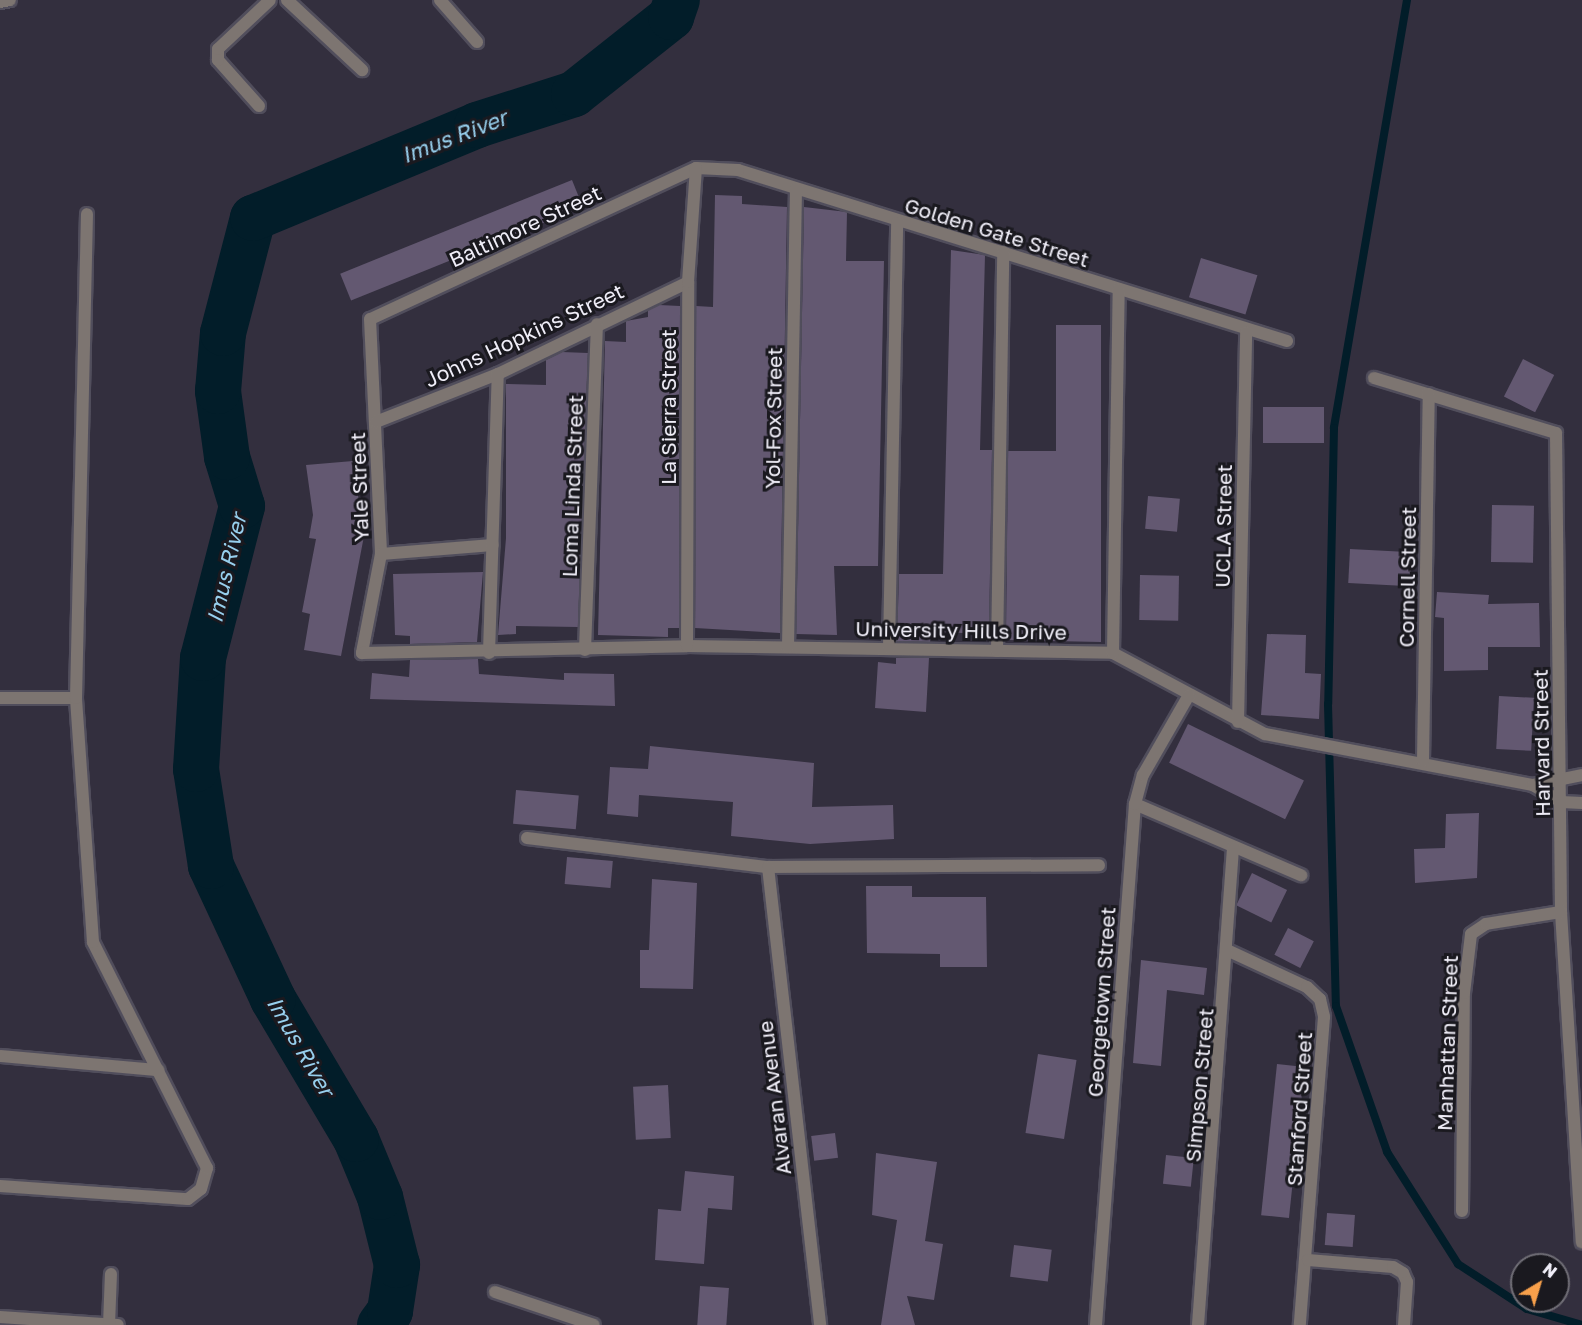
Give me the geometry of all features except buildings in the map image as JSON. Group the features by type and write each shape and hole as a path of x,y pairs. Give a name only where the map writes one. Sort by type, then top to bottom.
{"street":[{"path":"0,2 10,0"},
{"path":"259,106 218,60 225,41 270,0"},
{"path":"287,0 362,70"},
{"path":"440,0 477,42"},
{"name":"Golden Gate Street","path":"696,168 738,170 897,223 1004,252 1246,332 1287,341"},
{"name":"La Sierra Street","path":"687,646 688,282 696,168"},
{"name":"Baltimore Street","path":"370,319 696,168"},
{"name":"Yol-Fox Street","path":"788,647 796,189"},
{"path":"0,1186 188,1198 201,1189 207,1168 93,942 76,698 87,213"},
{"path":"889,648 897,223"},
{"path":"997,651 1004,252"},
{"name":"Johns Hopkins Street","path":"376,422 498,374 597,324 688,282"},
{"path":"1113,652 1119,289"},
{"name":"Yale Street","path":"362,653 381,554 370,319"},
{"name":"Loma Linda Street","path":"585,650 597,324"},
{"name":"UCLA Street","path":"1238,722 1246,332"},
{"path":"489,653 498,374"},
{"name":"Harvard Street","path":"1374,378 1556,433 1562,777 1561,912 1582,1242"},
{"name":"Cornell Street","path":"1423,761 1429,394"},
{"path":"381,554 493,545"},
{"name":"University Hills Drive","path":"362,653 489,653 687,646 1113,652 1238,722 1301,743 1423,761 1533,785 1562,802 1582,803"},
{"name":"Georgetown Street","path":"1095,1325 1135,804 1143,775 1189,695"},
{"path":"0,698 76,698"},
{"name":"University Hills Drive","path":"1533,785 1562,777 1582,775"},
{"path":"1135,804 1301,875"},
{"path":"526,838 768,867 1098,866"},
{"name":"Simpson Street","path":"1198,1325 1229,951 1233,847"},
{"name":"Alvaran Avenue","path":"768,867 820,1325"},
{"name":"Manhattan Street","path":"1462,1211 1464,993 1471,934 1486,924 1561,912"},
{"name":"Stanford Street","path":"1229,951 1307,987 1320,999 1324,1017 1308,1260 1300,1325"},
{"path":"0,1056 158,1070"},
{"path":"1308,1260 1393,1267 1403,1273 1407,1282 1404,1325"},
{"path":"0,1317 112,1324 111,1274"},
{"path":"495,1292 594,1325"}],"waterway":[{"name":"Imus River","path":"380,1325 390,1311 397,1265 380,1197 356,1139 273,999 211,866 196,769 203,658 242,506 227,457 218,391 223,333 253,218 477,125 574,94 671,17 677,0"},
{"path":"1407,0 1334,428 1328,704 1336,1006 1387,1152 1458,1264 1527,1309 1582,1325"}]}
